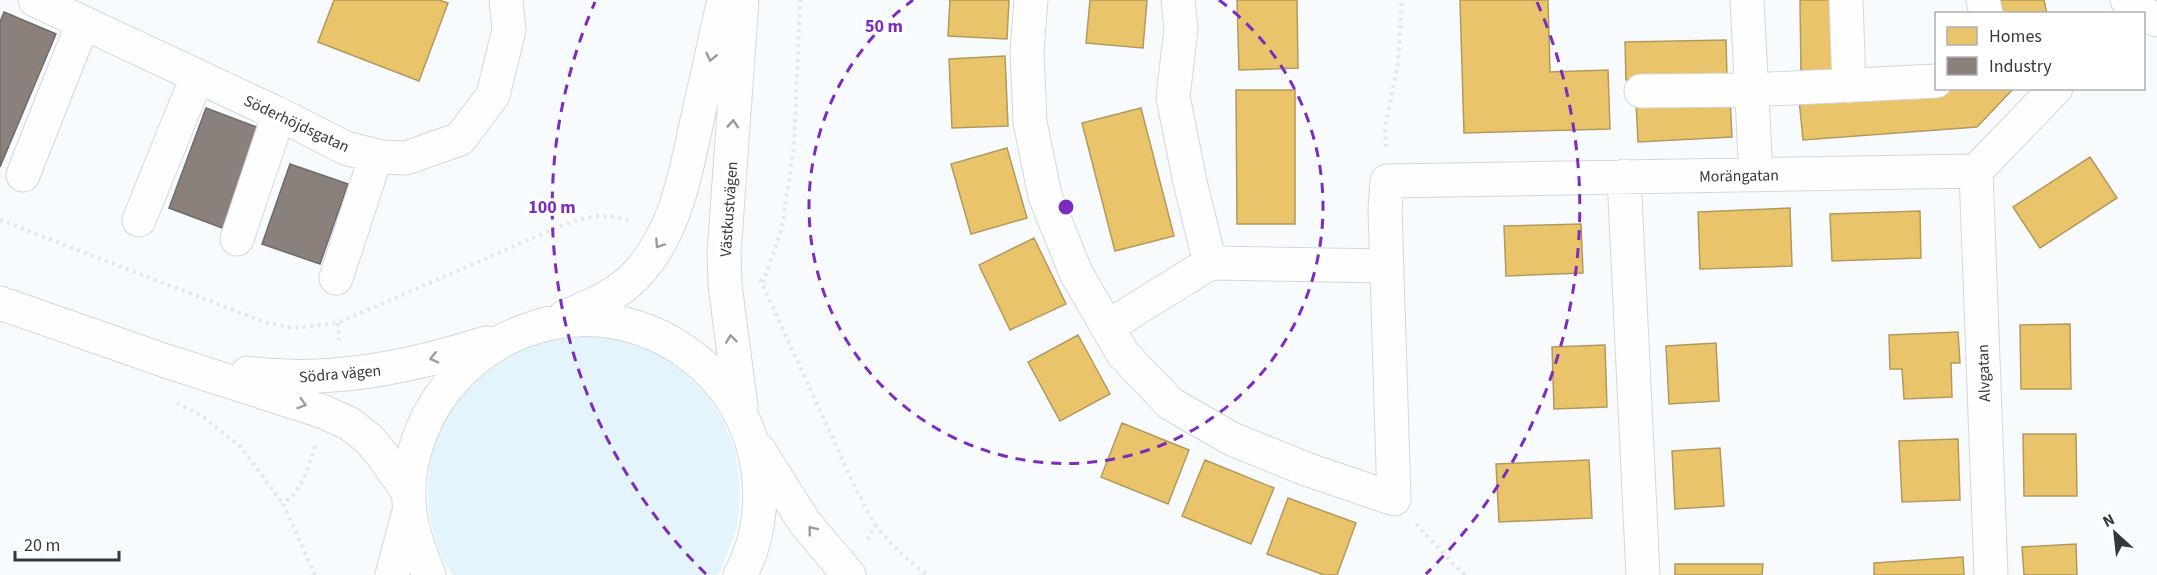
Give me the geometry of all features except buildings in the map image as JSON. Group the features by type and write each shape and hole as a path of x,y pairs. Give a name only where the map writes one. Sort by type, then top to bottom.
{"street":[{"name":"Söderhöjdsgatan","path":"35,0 279,114 345,148 376,156 406,158 460,139 493,95 508,30 507,0"},
{"path":"392,575 409,501 410,475 415,448 424,422 454,377 474,358 511,335 552,322 618,290 638,274 667,232 683,183 724,0"},
{"name":"Västkustvägen","path":"742,0 724,253 724,285 746,426 806,523 849,575"},
{"path":"1030,0 1027,51 1030,122 1045,196 1076,273 1123,354 1171,404 1232,439 1306,469 1394,499 1386,181"},
{"path":"1178,0 1181,29 1173,97 1209,263"},
{"path":"1748,0 1756,175"},
{"path":"1846,0 1848,86"},
{"path":"23,175 83,23"},
{"path":"139,220 197,77"},
{"path":"1641,91 1751,90 1935,81"},
{"path":"1976,171 2054,90"},
{"path":"237,239 279,114"},
{"path":"336,278 376,156"},
{"name":"Morängatan","path":"1386,181 1976,171"},
{"name":"Alvgatan","path":"1976,171 1991,575"},
{"path":"1624,176 1643,575"},
{"path":"1107,327 1209,263 1387,266"},
{"name":"Södra vägen","path":"0,303 166,361 324,412 350,424 370,440 383,456 409,501"},
{"path":"552,322 595,319 642,329 684,350 720,382 746,426 758,469 760,494 758,520 753,545 740,575"},
{"name":"Södra vägen","path":"166,361 288,377 333,375 380,370 418,362 511,335"},
{"path":"409,501 416,545 429,575"}],"path":[{"path":"763,284 782,227 794,147 800,0"},
{"path":"1386,181 1385,128 1398,62 1402,0"},
{"path":"0,220 267,323 294,328 338,323 508,248 581,219 598,216 615,217 667,232"},
{"path":"724,253 747,264 757,273 854,485 875,525 894,548 928,575"},
{"path":"333,375 339,340 338,323"},
{"path":"170,399 202,416 241,447 283,504 315,575"},
{"path":"283,504 293,496 303,482 319,436 324,412"},
{"path":"1394,499 1466,575"},
{"path":"865,545 875,525"}],"shaded area":[{"path":"589,336 627,342 660,354 683,371 705,393 721,417 735,450 740,490 737,526 721,570 717,575 453,575 438,551 429,511 430,464 445,420 457,399 472,381 490,366 513,352 538,344"}]}
